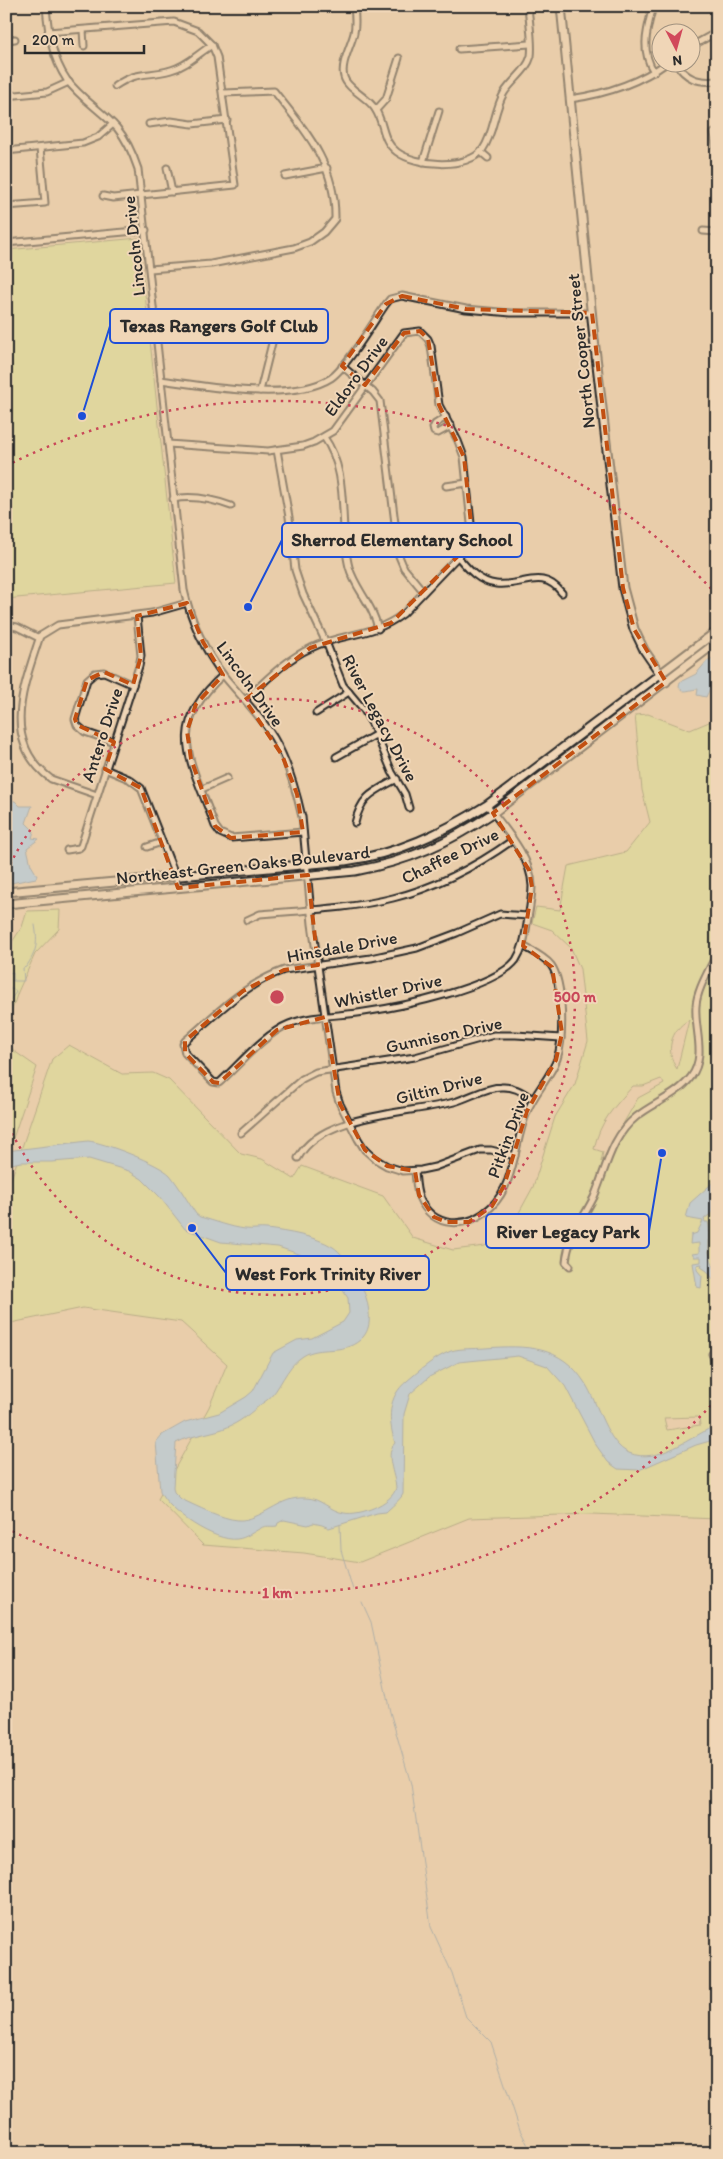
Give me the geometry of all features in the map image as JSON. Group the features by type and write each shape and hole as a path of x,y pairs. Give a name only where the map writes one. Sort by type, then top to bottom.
{"main road":[{"name":"North Cooper Street","path":"561,6 592,313 623,588 634,629 666,682"},
{"name":"Northeast Green Oaks Boulevard","path":"6,892 308,865 365,858 396,850 441,832 487,804 717,631"},
{"name":"Northeast Green Oaks Boulevard","path":"6,904 355,871 398,862 444,843 493,813 717,642"},
{"path":"595,721 602,730"}],"street":[{"name":"Lincoln Drive","path":"46,6 48,32 58,64 69,82 113,124 126,141 134,155 138,169 146,230 181,576 187,603 203,642 223,675 264,724 282,755 297,794 304,832 311,909 325,1017 340,1104 365,1150 375,1159 397,1169 415,1171 435,1167 480,1150 491,1150 515,1156"},
{"path":"311,6 358,6"},
{"path":"354,7 354,32 344,66 344,79 348,85 366,97 376,110 385,138 398,153 422,162 438,164 466,161 481,152 488,141 504,93 525,67 531,56 528,6"},
{"path":"650,66 645,41 654,6"},
{"path":"48,32 174,22 198,30 212,45 217,57 224,93 235,184 142,196 113,198 103,196"},
{"path":"83,30 84,46"},
{"path":"700,41 717,32"},
{"path":"6,40 15,40"},
{"path":"459,50 530,44"},
{"path":"115,86 142,74 173,70 212,45"},
{"path":"376,110 386,99 399,58"},
{"path":"570,99 608,92 654,72"},
{"path":"682,72 692,79 704,82 717,81"},
{"path":"6,96 47,92 69,82"},
{"path":"150,269 211,264 294,248 310,242 324,232 335,219 335,196 327,168 312,140 274,92 224,93"},
{"path":"422,162 439,111"},
{"path":"149,124 171,121 192,124 227,120"},
{"path":"6,151 82,143 98,137 113,124"},
{"path":"716,133 717,150"},
{"path":"6,206 45,203 40,148"},
{"path":"481,152 488,158"},
{"path":"168,168 172,192"},
{"path":"285,176 327,168"},
{"path":"6,243 146,230"},
{"path":"703,231 717,232"},
{"path":"161,380 260,391 297,389 315,384 332,377 390,299 402,296 466,309 520,314 592,313"},
{"path":"260,391 277,323"},
{"name":"Eldoro Drive","path":"168,444 277,450 304,446 324,437 333,431 404,333 418,331 428,338 431,346 438,402 446,417"},
{"path":"342,366 378,397 382,409 399,556 404,568 424,591"},
{"path":"245,700 295,657 310,648 325,642 378,629 403,614 470,543 472,533 464,456 451,426 446,417 435,424 434,432 438,433 451,426"},
{"path":"324,437 334,453 339,471 349,566 375,615 378,629"},
{"name":"River Legacy Drive","path":"277,450 289,517 295,570 303,594 343,684 364,710 377,734 396,780 405,794 409,808"},
{"path":"446,486 467,484"},
{"path":"173,499 197,498 219,501 231,506"},
{"path":"458,557 474,574 496,584 542,579 552,582 562,593"},
{"path":"6,625 17,627 36,637 58,625 136,616 187,603"},
{"name":"Antero Drive","path":"67,850 81,846 133,685 140,656 136,616"},
{"path":"40,636 17,708 17,728 34,765 44,774 51,779 97,795"},
{"path":"114,742 85,732 76,726 75,719 87,680 95,673 104,672 133,685"},
{"path":"223,675 196,704 187,731 191,759 215,826 227,837 240,839 304,832"},
{"path":"316,713 348,692"},
{"path":"336,757 377,734"},
{"path":"105,769 129,779 141,788 176,876 178,888"},
{"path":"202,789 226,778"},
{"path":"355,823 359,806 364,799 375,790 396,780"},
{"name":"Whistler Drive","path":"184,1050 213,1082 220,1083 278,1030 296,1022 419,1002 476,984 504,971 515,960 523,946 532,887 529,870 522,853 487,804"},
{"name":"Chaffee Drive","path":"247,920 260,914 367,903 417,891 482,860 513,840"},
{"path":"147,847 162,842"},
{"name":"Hinsdale Drive","path":"184,1050 185,1041 220,1009 261,980 284,970 371,958 416,948 448,937 500,914 528,916"},
{"name":"Pitkin Drive","path":"415,1171 419,1195 426,1209 439,1220 460,1223 479,1217 492,1206 504,1186 533,1099 556,1060 561,1038 558,990 552,967 541,957 523,946"},
{"path":"570,1266 566,1262 567,1248 594,1196 611,1149 634,1118 691,1077 698,1062 700,1048 696,1005 717,954"},
{"name":"Gunnison Drive","path":"241,1133 302,1079 316,1072 415,1058 494,1035 561,1038"},
{"name":"Giltin Drive","path":"298,1158 302,1150 311,1141 333,1128 349,1123 455,1102 499,1087 516,1088 533,1099"},
{"path":"716,1363 712,1354 717,1349"}],"highlighted area":[{"path":"402,296 466,309 592,313 623,588 634,629 666,682 493,813 529,870 532,887 523,946 552,967 562,1033 556,1060 527,1111 504,1186 492,1206 469,1222 447,1222 434,1217 419,1195 415,1171 387,1166 365,1150 340,1104 325,1017 277,1030 219,1083 213,1082 185,1053 185,1041 243,991 284,970 318,965 308,875 178,888 141,788 105,769 114,742 77,725 75,719 87,680 104,672 133,685 141,656 137,616 187,603 203,642 223,675 196,704 187,731 191,759 215,826 231,838 303,832 297,794 282,755 245,700 310,648 391,623 465,549 472,533 464,457 439,405 428,339 420,331 404,333 365,385 342,366 386,304"}],"green space":[{"path":"139,238 176,583 6,599 6,250"},
{"path":"717,713 717,1519 592,1514 469,1518 360,1562 304,1553 203,1545 158,1499 209,1407 227,1364 181,1322 83,1308 6,1324 6,1194 52,1059 69,1045 122,1074 153,1073 169,1080 241,1154 262,1159 294,1179 302,1166 383,1196 413,1238 453,1250 485,1246 515,1220 533,1187 555,1117 575,1084 588,1041 580,969 571,948 552,930 532,923 536,907 560,910 568,866 626,852 650,822 642,790 635,715 648,714 690,730 709,722","holes":["689,1020 677,1069 671,1056 671,1042 677,1029","661,1079 664,1084 638,1098 601,1162 603,1152 594,1149 604,1122 633,1086 643,1086","699,1417 700,1425 667,1430 664,1418"]},
{"path":"60,910 59,929 35,954 18,992 6,1027 6,951 22,927 27,911"},
{"path":"6,1040 14,1051 37,1067 6,1159"}],"water":[{"path":"713,658 717,660 717,674 706,697 697,695 698,689 684,691 680,689 680,682 696,674 707,661"},
{"path":"6,800 15,801 20,806 32,806 26,823 34,831 32,838 39,839 27,848 31,865 37,875 36,878 6,884"},
{"path":"88,1141 131,1154 164,1170 170,1175 196,1214 200,1217 239,1228 267,1229 301,1235 333,1247 344,1257 354,1271 367,1301 368,1327 367,1332 360,1340 353,1345 339,1349 317,1351 303,1356 287,1372 272,1396 240,1421 223,1429 176,1443 173,1487 174,1492 181,1499 217,1515 238,1520 255,1517 283,1502 296,1498 321,1502 334,1510 344,1513 358,1513 382,1504 393,1494 396,1488 390,1458 390,1453 395,1443 390,1417 396,1394 400,1387 428,1364 451,1351 459,1349 515,1347 541,1350 554,1354 575,1370 585,1383 609,1432 621,1448 629,1453 640,1456 663,1452 717,1425 717,1439 696,1445 639,1470 618,1469 608,1462 596,1445 565,1386 547,1366 518,1356 459,1362 429,1377 410,1394 404,1414 403,1494 386,1512 329,1528 313,1523 308,1525 284,1520 278,1523 277,1526 263,1527 237,1539 217,1536 193,1524 165,1499 160,1491 156,1442 162,1435 185,1422 219,1413 246,1397 253,1391 273,1353 297,1340 312,1338 343,1322 349,1313 348,1298 334,1277 325,1269 299,1254 278,1247 221,1242 185,1229 159,1196 142,1179 129,1171 89,1159 21,1162 6,1165 6,1151"},
{"path":"717,1179 717,1209 704,1219 705,1222 708,1222 709,1226 709,1252 717,1284 707,1271 701,1267 702,1264 697,1265 697,1270 702,1276 701,1288 697,1287 693,1263 701,1262 701,1257 694,1257 692,1254 699,1253 699,1243 690,1244 691,1235 697,1233 703,1221 686,1218 690,1203"}],"waterway":[{"path":"6,980 9,973 13,972 13,981 24,981 23,968 30,961 36,947 35,925"},
{"path":"6,988 16,992 6,1006"},
{"path":"340,1525 341,1550 353,1590"},
{"path":"362,1602 371,1622 390,1712 411,1784 431,1927 452,1973 466,2017 491,2042 520,2130 532,2153"}],"place":[{"name":"Texas Rangers Golf Club","path":"82,416"},
{"name":"Sherrod Elementary School","path":"248,607"},
{"name":"River Legacy Park","path":"662,1153"},
{"name":"West Fork Trinity River","path":"192,1228"}]}
